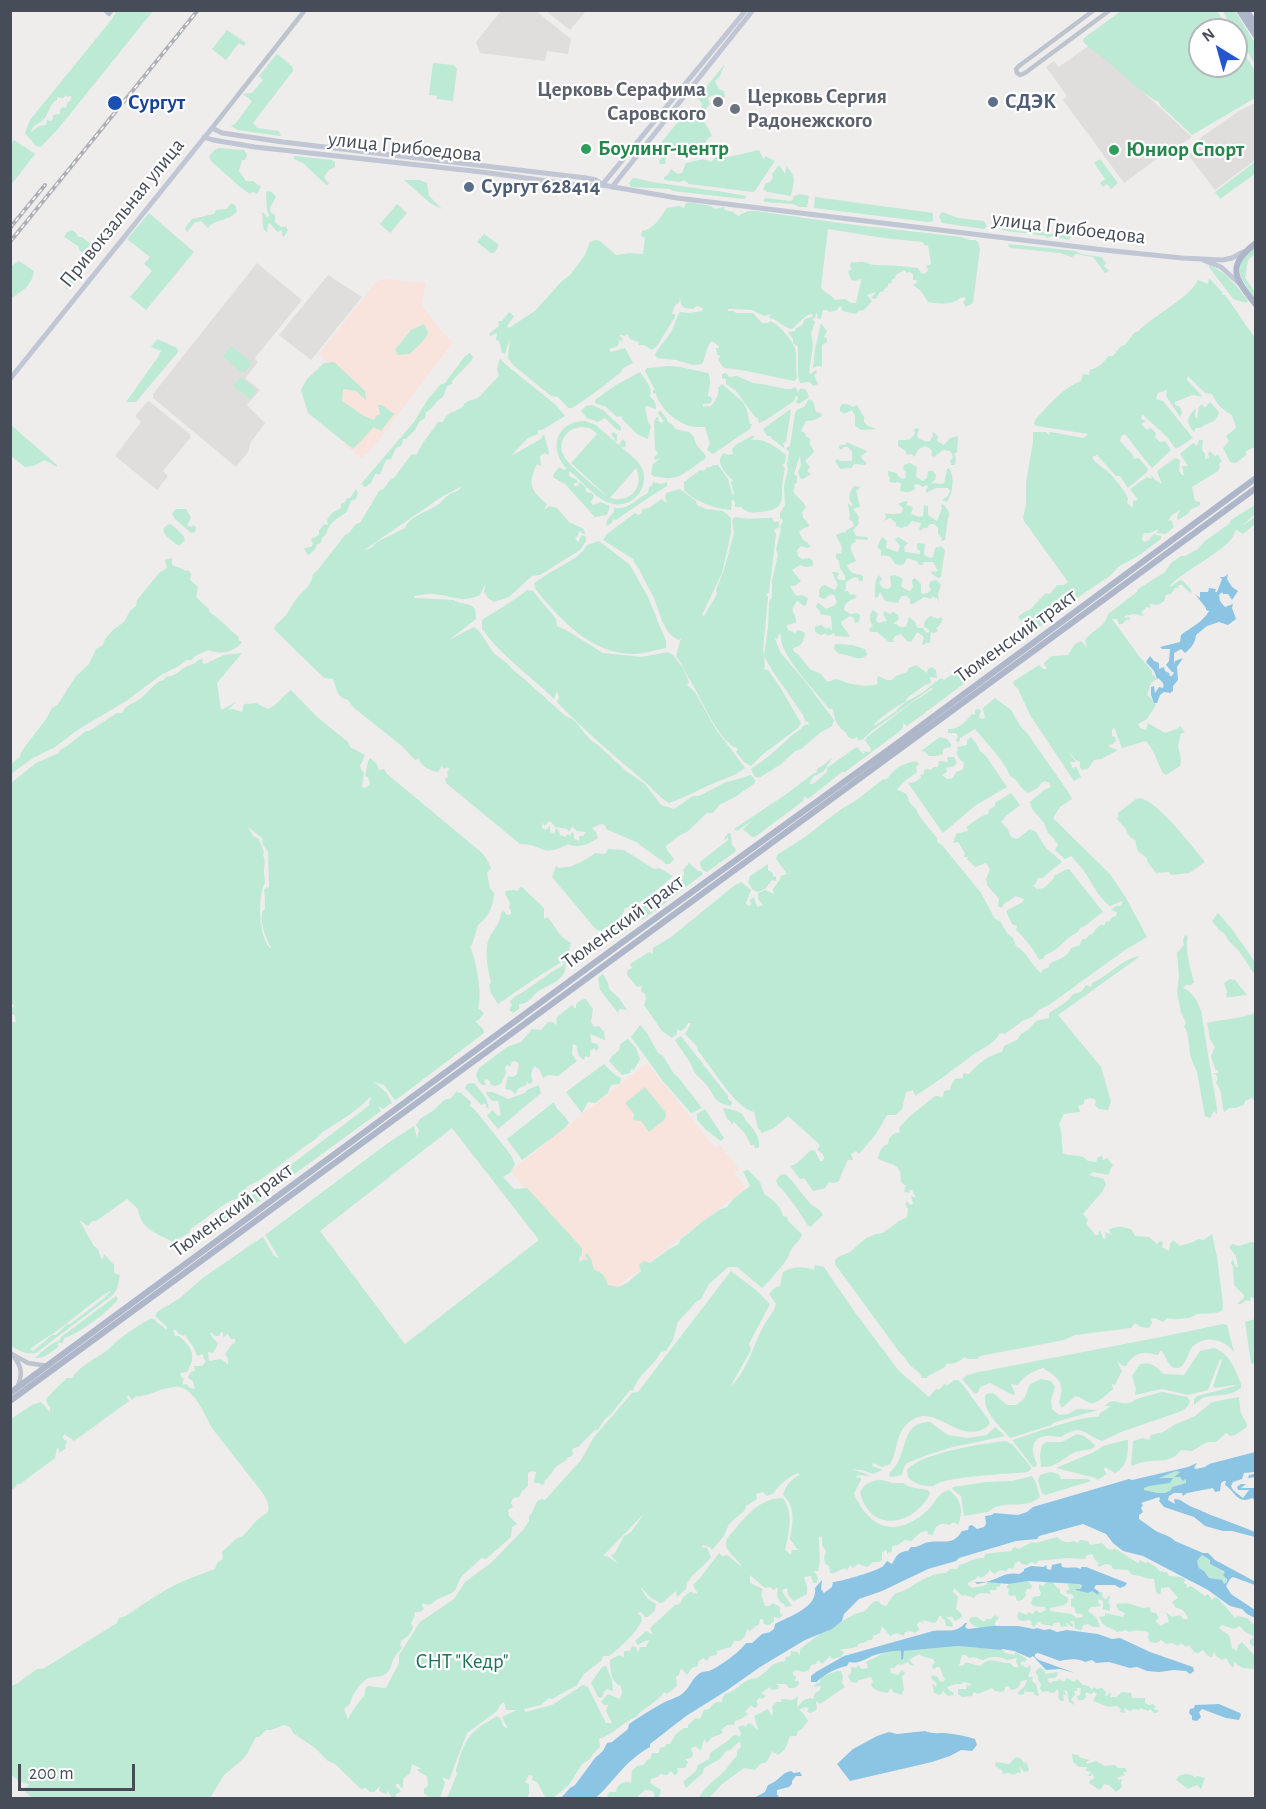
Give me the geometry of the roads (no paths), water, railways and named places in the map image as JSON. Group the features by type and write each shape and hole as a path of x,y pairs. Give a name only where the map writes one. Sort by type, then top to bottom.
{"main road":[{"path":"602,185 746,10"},
{"path":"612,187 753,10"},
{"path":"1239,10 1256,36"},
{"path":"1246,10 1256,25"},
{"name":"Привокзальная улица","path":"10,379 212,128"},
{"name":"улица Грибоедова","path":"212,128 222,134 586,178 596,180 602,185"},
{"name":"улица Грибоедова","path":"204,137 288,151 482,172 584,186 602,185 660,196 1104,250 1199,259"},
{"path":"1199,259 1228,259 1256,243"},
{"path":"1243,252 1236,267 1236,276 1256,305"},
{"path":"1199,259 1221,267 1240,284"},
{"name":"Тюменский тракт","path":"13,1391 1256,478"},
{"name":"Тюменский тракт","path":"10,1401 1256,488"}],"street":[{"name":"Привокзальная улица","path":"212,128 305,10"},
{"path":"1094,10 1019,66 1016,69 1018,75 1025,73 1110,10"},
{"path":"10,1353 28,1364 48,1366"},
{"path":"10,1353 20,1364 22,1371 20,1381 13,1391"}],"water":[{"path":"1228,574 1227,579 1238,591 1232,600 1228,594 1222,592 1219,595 1220,601 1225,607 1233,604 1236,619 1228,625 1219,622 1207,626 1196,635 1192,646 1185,653 1181,649 1174,653 1174,664 1175,661 1183,658 1177,667 1178,680 1173,686 1173,691 1164,692 1157,703 1154,703 1151,687 1154,686 1155,693 1159,687 1163,688 1163,685 1146,662 1150,656 1159,663 1159,669 1164,667 1165,671 1172,676 1174,672 1166,665 1169,661 1170,649 1160,647 1180,642 1181,635 1204,618 1209,611 1195,594 1200,598 1200,592 1208,592 1209,588 1216,589 1215,592 1217,592 1222,579 1220,577"},
{"path":"1255,1452 1255,1477 1248,1478 1254,1472 1244,1473 1242,1479 1233,1482 1231,1486 1243,1498 1249,1490 1238,1490 1237,1487 1246,1484 1241,1488 1255,1488 1255,1500 1240,1499 1225,1485 1226,1481 1224,1481 1221,1483 1220,1491 1215,1492 1213,1488 1187,1493 1183,1496 1182,1493 1174,1493 1169,1496 1168,1500 1175,1504 1174,1499 1179,1500 1251,1530 1255,1532 1255,1537 1205,1526 1194,1517 1164,1507 1159,1497 1141,1503 1143,1512 1139,1515 1139,1519 1175,1541 1208,1553 1215,1560 1254,1581 1255,1585 1233,1577 1226,1586 1231,1594 1255,1610 1255,1618 1143,1556 1123,1551 1106,1534 1083,1524 1039,1536 1037,1539 1016,1541 928,1569 882,1591 859,1599 844,1614 842,1621 832,1629 805,1640 686,1716 634,1758 596,1798 561,1798 575,1785 607,1743 612,1742 628,1729 629,1724 682,1694 700,1673 718,1666 746,1643 752,1643 762,1634 774,1629 775,1624 807,1606 815,1595 815,1588 822,1580 821,1589 824,1593 832,1587 833,1582 876,1570 887,1561 892,1564 898,1555 908,1551 911,1547 928,1542 952,1541 972,1525 977,1529 984,1527 985,1516 994,1513 1018,1515 1033,1507 1129,1479 1188,1467 1197,1463 1194,1468 1196,1469","holes":["1176,1471 1180,1472 1174,1477 1180,1477 1183,1481 1186,1479 1186,1483 1172,1487 1165,1493 1144,1490 1149,1486 1170,1483 1173,1478 1159,1478","1202,1555 1210,1560 1210,1564 1225,1572 1223,1575 1227,1582 1224,1584 1222,1580 1209,1578 1199,1568 1197,1561"]},
{"path":"1061,1563 1062,1567 1081,1569 1081,1567 1086,1567 1127,1583 1120,1588 1115,1585 1096,1585 1094,1588 1099,1592 1098,1595 1092,1591 1088,1593 1076,1590 1082,1586 1080,1584 1028,1581 1009,1584 987,1582 977,1584 975,1582 1019,1574 1031,1566 1044,1567 1046,1565 1047,1569 1051,1570 1052,1565"},
{"path":"965,1623 968,1629 1018,1626 1050,1629 1057,1632 1067,1630 1098,1634 1112,1639 1120,1638 1150,1652 1193,1667 1194,1671 1190,1674 1186,1671 1174,1670 1147,1671 1109,1662 1096,1663 1092,1660 1085,1662 1073,1659 1060,1661 1035,1654 1039,1660 1075,1673 1060,1669 1046,1670 1033,1656 1030,1658 1002,1649 958,1646 904,1651 901,1660 901,1651 882,1653 858,1662 849,1662 847,1666 831,1672 817,1682 811,1682 811,1676 816,1672 844,1656 933,1631 955,1630"},
{"path":"1219,1704 1240,1713 1239,1720 1202,1709 1199,1712 1201,1717 1197,1721 1192,1720 1189,1713 1195,1705"},
{"path":"925,1731 968,1737 975,1739 977,1745 972,1751 961,1750 932,1762 850,1781 837,1764 853,1749 877,1736 889,1732 897,1734"},
{"path":"791,1771 800,1772 802,1776 796,1776 789,1787 777,1790 779,1796 754,1798 765,1792 768,1785"}],"railway":[{"path":"10,242 198,10"},
{"path":"10,228 45,185"}],"place":[{"name":"Церковь Серафима Саровского","path":"718,102"},
{"name":"СДЭК","path":"993,102"},
{"name":"Сургут","path":"115,103"},
{"name":"Церковь Сергия Радонежского","path":"735,109"},
{"name":"Боулинг-центр","path":"586,149"},
{"name":"Юниор Спорт","path":"1114,150"},
{"name":"Сургут 628414","path":"469,187"}],"park label":[{"name":"СНТ \"Кедр\"","path":"462,1662"}]}
